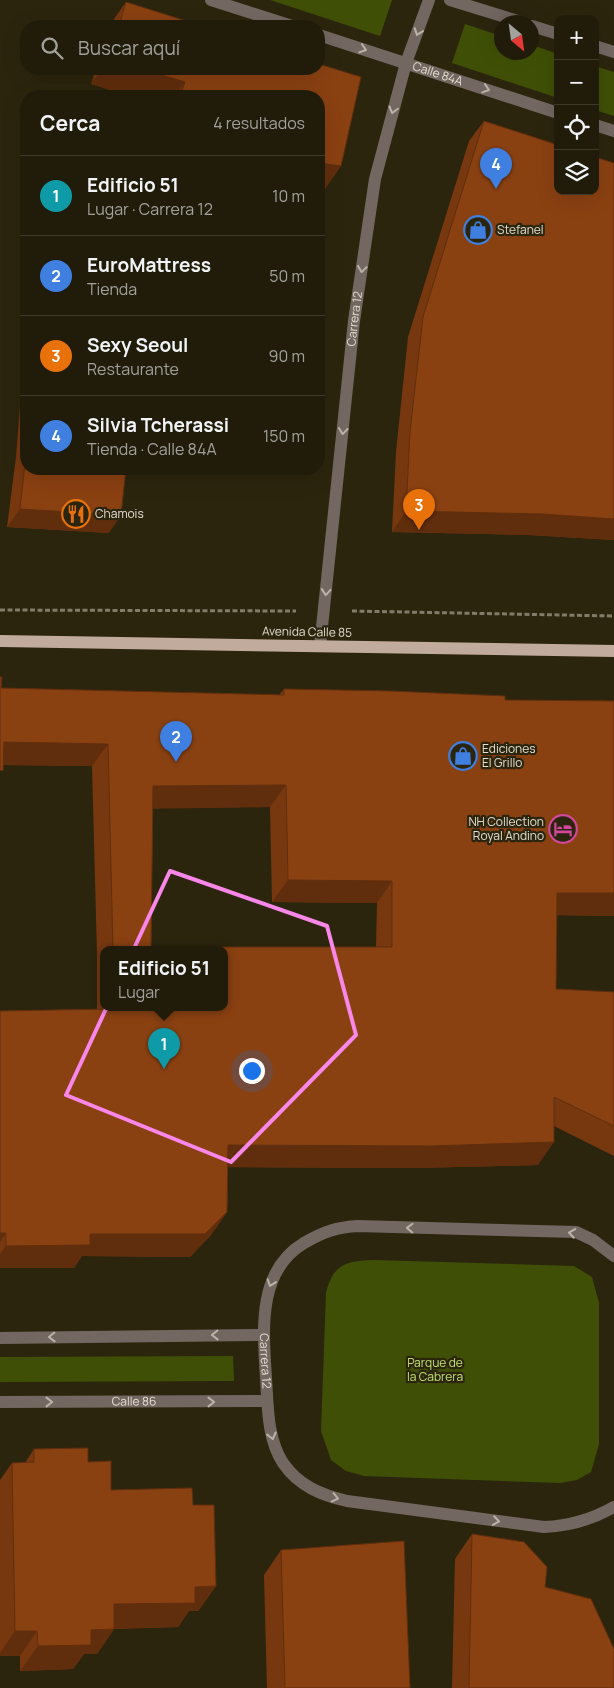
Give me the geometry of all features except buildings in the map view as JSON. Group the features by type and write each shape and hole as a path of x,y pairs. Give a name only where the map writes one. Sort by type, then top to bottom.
{"main road":[{"name":"Avenida Calle 85","path":"0,641 614,651"}],"street":[{"path":"211,0 273,20"},
{"name":"Carrera 12","path":"320,646 355,312 375,179 406,63 429,0"},
{"path":"450,0 498,15"},
{"path":"539,28 554,33"},
{"name":"Calle 84A","path":"325,37 554,112"},
{"path":"599,47 614,52"},
{"path":"599,126 614,131"},
{"name":"Carrera 12","path":"614,1256 593,1240 576,1232 358,1226 329,1229 298,1247 274,1275 265,1307 264,1335 267,1401 274,1444 283,1462 293,1475 320,1494 347,1501 544,1527 569,1526 586,1521 614,1507"},
{"path":"0,1338 264,1335"},
{"name":"Calle 86","path":"0,1402 267,1401"}],"highlighted area":[{"path":"170,871 327,926 356,1035 231,1162 66,1095"}],"green space":[{"path":"270,0 392,0 380,36"},
{"path":"465,24 494,34 494,60 539,60 539,47 554,53 554,97 452,63"},
{"path":"599,67 614,72 614,116 599,111"},
{"name":"Parque de la Cabrera","path":"374,1260 574,1266 592,1277 599,1303 599,1444 591,1472 577,1480 560,1483 364,1476 346,1471 331,1460 321,1431 326,1293 333,1276 342,1266 348,1263"},
{"path":"233,1356 234,1381 0,1382 0,1357"}],"place":[{"name":"Silvia Tcherassi","path":"496,189"},
{"name":"Stefanel","path":"478,230"},
{"name":"Chamois","path":"76,514"},
{"name":"Sexy Seoul","path":"419,530"},
{"name":"Ediciones El Grillo","path":"463,756"},
{"name":"EuroMattress","path":"176,762"},
{"name":"NH Collection Royal Andino","path":"563,829"},
{"name":"Edificio 51","path":"164,1069"}]}
